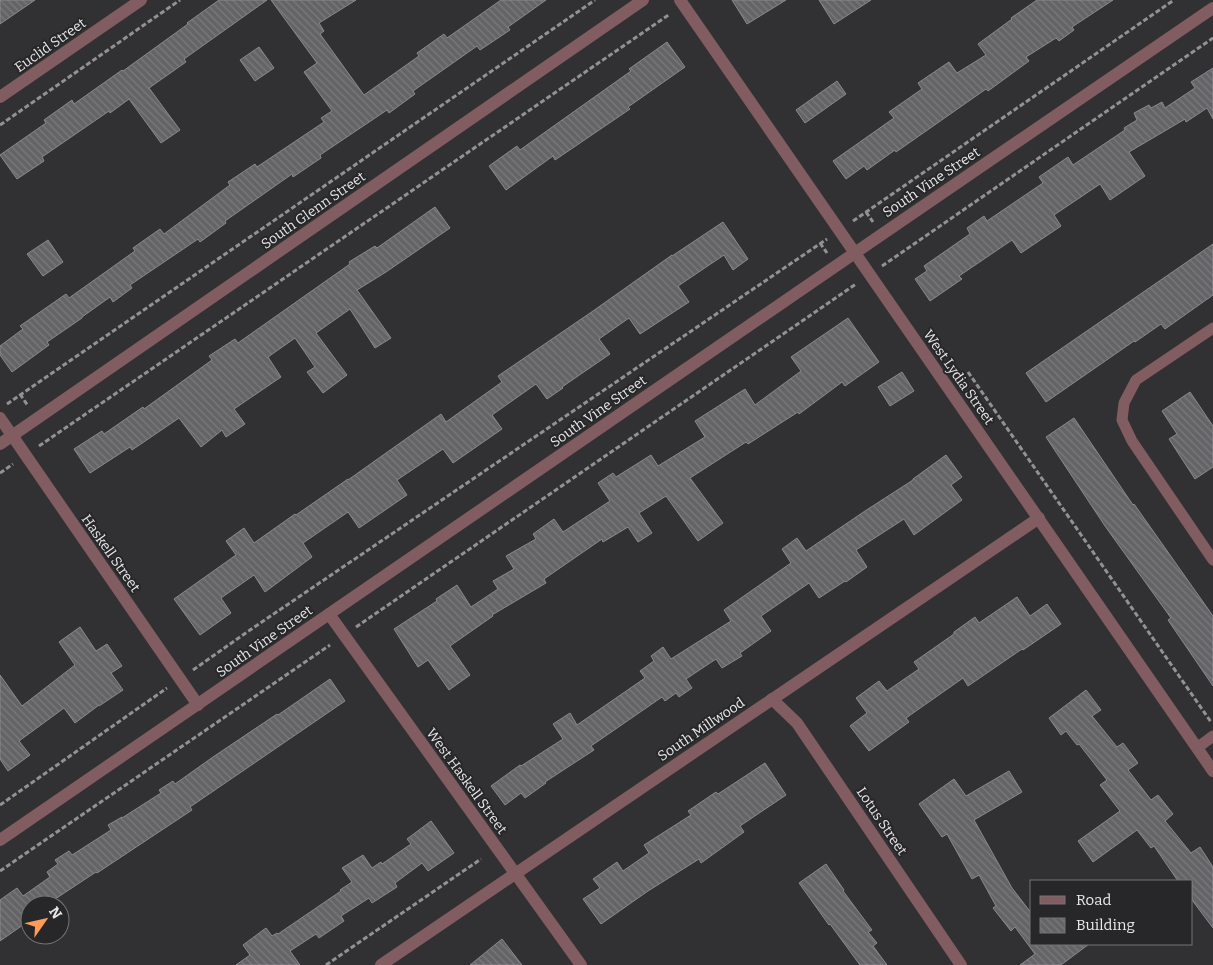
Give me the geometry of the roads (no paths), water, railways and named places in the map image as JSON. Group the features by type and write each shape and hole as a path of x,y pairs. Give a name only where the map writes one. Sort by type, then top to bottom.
{"street":[{"name":"Euclid Street","path":"0,97 141,0"},
{"name":"South Glenn Street","path":"0,444 643,0"},
{"name":"West Lydia Street","path":"680,0 1213,771"},
{"name":"South Vine Street","path":"0,840 1213,8"},
{"name":"Haskell Street","path":"0,418 198,705"},
{"name":"South Millwood","path":"381,965 1039,518"},
{"name":"West Haskell Street","path":"329,614 582,965"},
{"name":"Lotus Street","path":"772,699 797,723 961,965"}],"lane":[{"path":"1213,328 1136,380 1124,403 1122,420 1132,440 1213,560"},
{"path":"1197,748 1213,736"}]}
